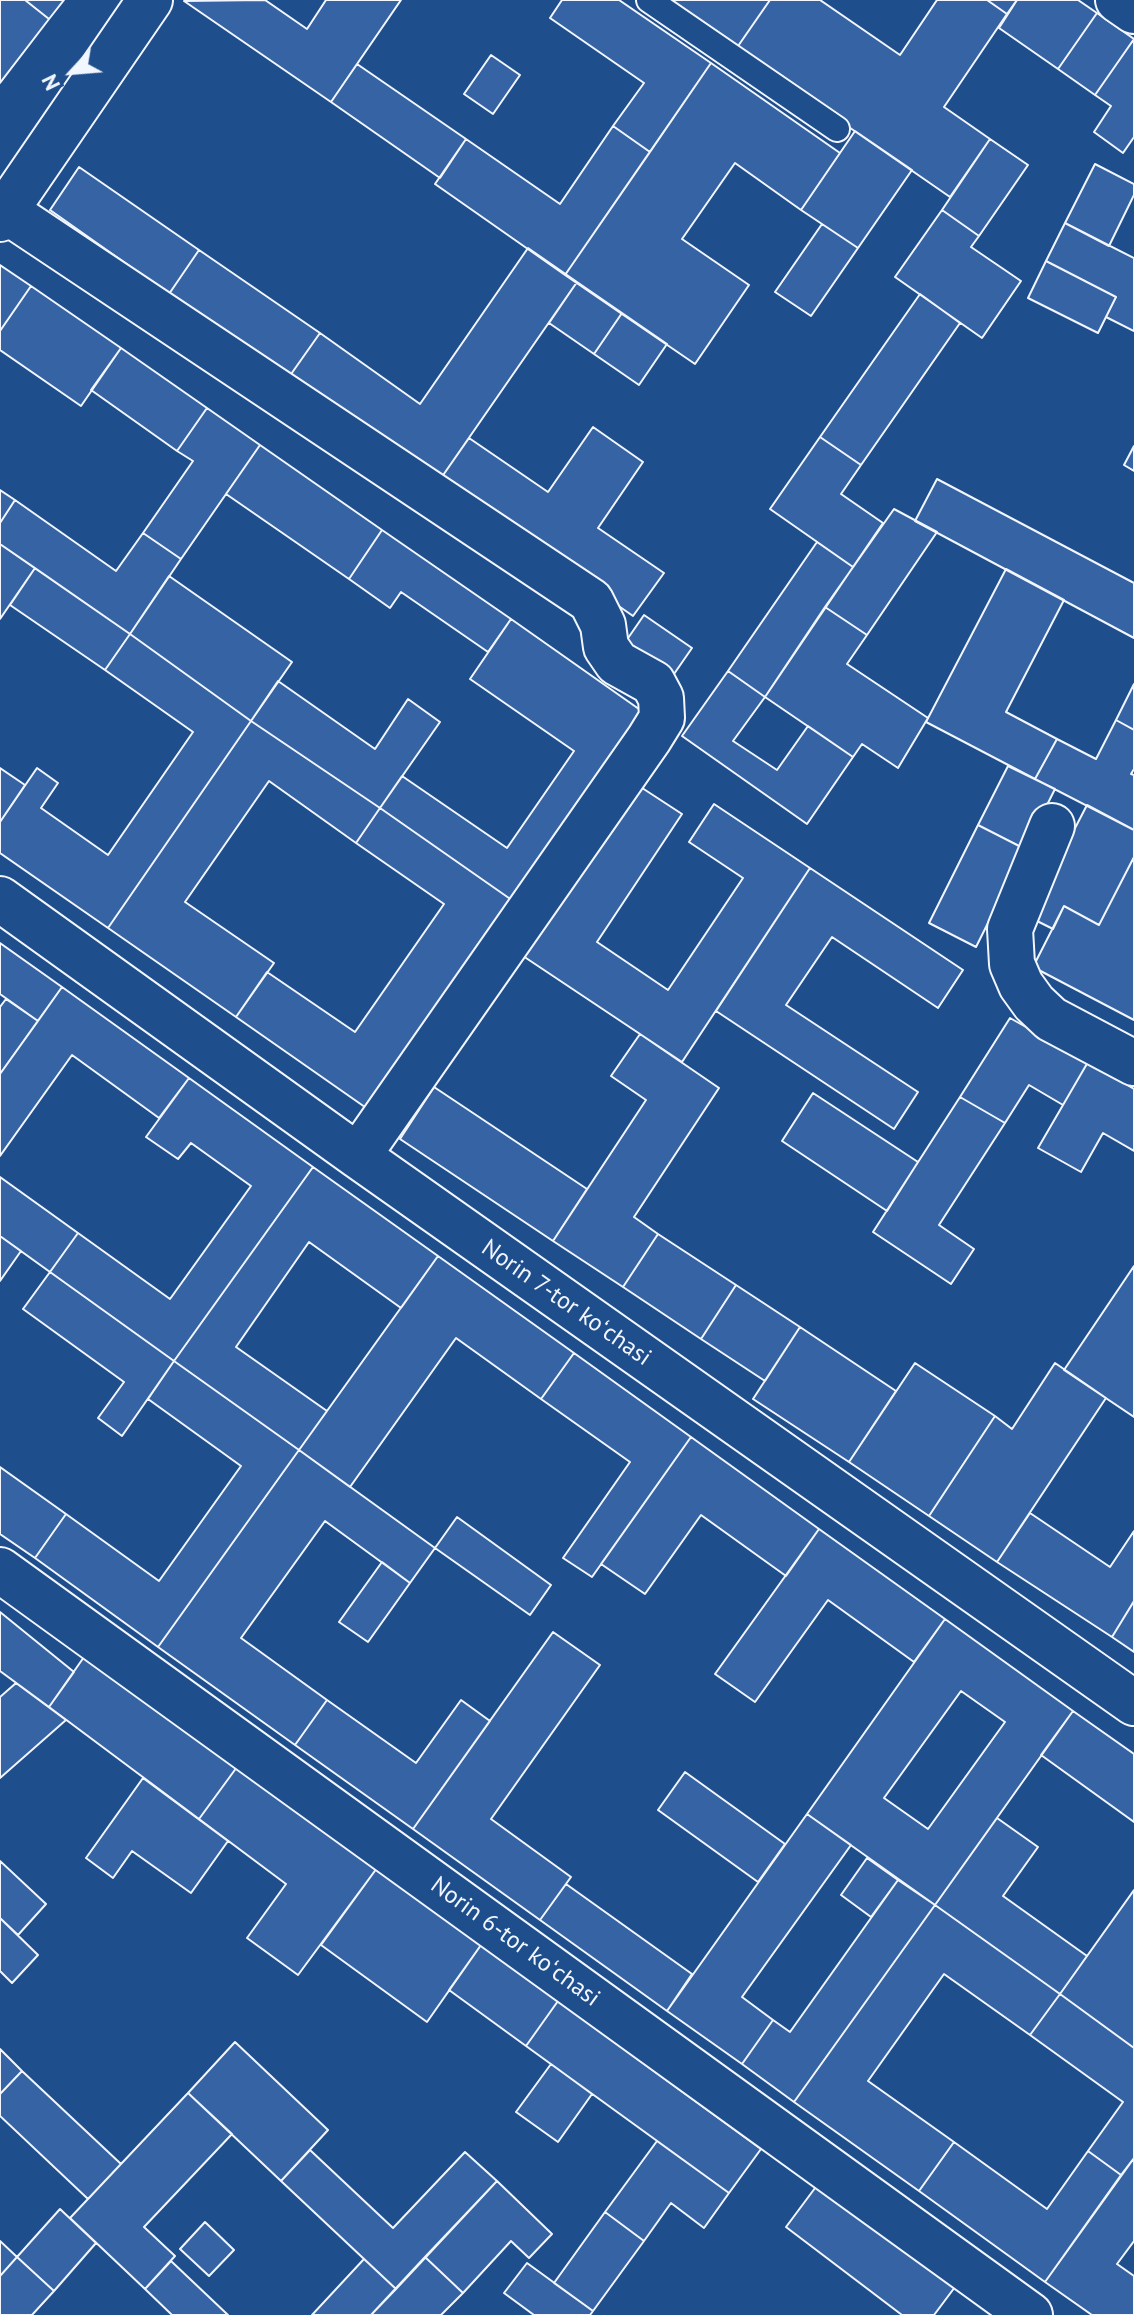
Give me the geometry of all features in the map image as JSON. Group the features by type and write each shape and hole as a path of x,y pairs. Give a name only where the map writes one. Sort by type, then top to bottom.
{"street":[{"path":"150,0 3,215 591,601 603,625 606,647 617,663 653,683 661,698 662,718 649,739 358,1156"},
{"path":"1118,0 1134,11"},
{"path":"1052,826 1010,929 1012,964 1021,985 1051,1019 1134,1063"},
{"name":"Norin 7-tor koʻchasi","path":"0,899 358,1156 1134,1703"},
{"name":"Norin 6-tor koʻchasi","path":"0,1570 1030,2315"}],"lane":[{"path":"649,0 837,129"}],"building":[{"path":"0,0 25,0 49,19 0,83"},
{"path":"25,0 64,0 49,19"},
{"path":"265,0 307,29 326,0 401,0 331,102 184,1"},
{"path":"562,0 619,0 711,63 650,152 613,126 644,83 550,18"},
{"path":"666,0 770,0 736,49"},
{"path":"770,0 820,0 900,55 937,0 987,0 1007,14 944,107 990,139 950,197 736,49"},
{"path":"987,0 1017,0 1007,14"},
{"path":"1017,0 1078,0 1097,13 1058,69 999,28"},
{"path":"1097,13 1134,39 1095,95 1058,69"},
{"path":"1134,39 1134,137 1123,153 1094,132 1111,106 1095,95"},
{"path":"491,55 520,75 493,114 464,94"},
{"path":"711,63 840,153 801,210 735,163 682,239 749,285 695,364 565,275"},
{"path":"357,64 466,139 440,178 331,102"},
{"path":"613,126 650,152 565,275 435,184 466,139 560,204"},
{"path":"855,131 912,170 858,248 801,210"},
{"path":"990,139 1028,165 979,236 942,210"},
{"path":"1095,164 1134,184 1134,195 1109,246 1065,223"},
{"path":"79,167 199,250 169,294 50,210"},
{"path":"942,210 979,236 971,247 1021,281 982,338 895,277"},
{"path":"1065,223 1134,258 1134,331 1106,317 1116,297 1046,261"},
{"path":"822,224 858,248 811,316 775,292"},
{"path":"528,248 577,282 439,481 289,377 320,333 420,404"},
{"path":"199,250 320,333 289,377 169,294"},
{"path":"1046,261 1116,297 1098,333 1028,298"},
{"path":"0,265 31,286 0,331"},
{"path":"577,282 622,313 594,354 549,323"},
{"path":"31,286 121,348 81,406 0,350 0,331"},
{"path":"920,294 960,323 861,465 820,437"},
{"path":"622,313 667,344 639,385 594,354"},
{"path":"121,348 207,408 177,451 91,390"},
{"path":"207,408 260,445 181,559 143,533 193,461 177,451"},
{"path":"593,427 643,462 598,528 664,573 633,616 439,481 469,438 548,492"},
{"path":"820,437 861,465 841,494 883,523 853,567 770,509"},
{"path":"260,445 382,530 349,579 226,494"},
{"path":"1134,446 1134,471 1124,465"},
{"path":"937,479 1134,583 1134,638 915,521"},
{"path":"0,490 15,500 0,523"},
{"path":"15,500 116,571 143,533 181,559 130,634 0,544 0,523"},
{"path":"894,509 937,532 867,635 825,607"},
{"path":"382,530 511,619 488,652 401,592 390,608 349,579"},
{"path":"817,542 853,567 765,697 728,671"},
{"path":"0,544 35,568 0,619"},
{"path":"35,568 130,634 105,670 10,605"},
{"path":"1006,569 1064,600 1006,712 1057,739 1035,779 926,722"},
{"path":"169,576 292,662 251,721 130,634"},
{"path":"825,607 867,635 847,664 928,718 898,768 862,744 853,757 765,697"},
{"path":"644,615 692,648 674,674 626,641"},
{"path":"511,619 646,714 516,903 380,808 402,776 507,848 574,751 470,679"},
{"path":"130,634 251,721 108,928 0,853 0,822 37,768 58,783 41,808 108,855 193,732 105,670"},
{"path":"728,671 765,697 733,741 777,770 808,726 853,757 807,824 682,736"},
{"path":"278,681 375,749 408,699 440,722 380,808 251,721"},
{"path":"1134,684 1134,730 1116,720"},
{"path":"1116,720 1134,730 1134,769 1131,774 1134,775 1134,830 1035,779 1057,739 1096,759"},
{"path":"251,721 380,808 356,843 269,781 185,902 274,963 236,1017 108,928"},
{"path":"1008,766 1055,789 1025,849 978,825"},
{"path":"0,768 25,785 0,822"},
{"path":"636,784 682,814 597,942 668,990 743,878 689,842 714,804 810,868 682,1062 523,956"},
{"path":"1087,805 1134,830 1134,857 1099,925 1064,906 1053,929 1029,917"},
{"path":"380,808 516,903 372,1112 236,1017 267,972 355,1032 444,904 356,843"},
{"path":"978,825 1025,849 976,947 929,923"},
{"path":"1134,857 1134,1020 1033,967 1064,906 1099,925"},
{"path":"810,868 963,970 938,1008 832,937 786,1005 918,1092 894,1129 716,1011"},
{"path":"0,943 62,987 38,1021 0,994"},
{"path":"62,987 189,1078 159,1118 72,1055 0,1156 0,1074"},
{"path":"6,999 38,1021 0,1074 0,1007"},
{"path":"1010,1018 1088,1062 1063,1105 1029,1085 1005,1123 960,1097"},
{"path":"640,1034 719,1088 634,1217 658,1234 623,1287 553,1241 646,1100 611,1076"},
{"path":"1088,1062 1134,1089 1134,1151 1103,1133 1081,1172 1038,1148"},
{"path":"189,1078 313,1167 174,1361 50,1272 78,1233 170,1299 251,1186 191,1143 178,1159 146,1137"},
{"path":"434,1087 587,1189 553,1241 400,1139"},
{"path":"813,1093 918,1162 887,1211 782,1141"},
{"path":"960,1097 1005,1123 939,1225 974,1249 951,1284 873,1232"},
{"path":"313,1167 438,1256 401,1308 309,1242 236,1347 327,1411 299,1450 174,1361"},
{"path":"0,1177 78,1233 50,1272 0,1236"},
{"path":"658,1234 736,1285 701,1339 623,1287"},
{"path":"0,1236 21,1251 0,1281"},
{"path":"438,1256 574,1353 541,1399 456,1338 350,1487 299,1450"},
{"path":"1134,1266 1134,1417 1064,1370"},
{"path":"50,1272 174,1361 122,1436 98,1418 124,1382 23,1309"},
{"path":"736,1285 800,1327 765,1381 701,1339"},
{"path":"800,1327 896,1391 849,1462 753,1399"},
{"path":"574,1353 691,1437 592,1577 563,1558 630,1462 541,1399"},
{"path":"174,1361 299,1450 158,1647 35,1558 66,1514 159,1581 241,1466 148,1399"},
{"path":"915,1363 995,1416 929,1516 849,1462"},
{"path":"1055,1363 1106,1398 997,1562 929,1516 995,1416 1012,1429"},
{"path":"691,1437 819,1529 786,1576 701,1515 645,1594 601,1564"},
{"path":"299,1450 435,1548 410,1583 325,1521 241,1638 327,1700 295,1745 158,1647"},
{"path":"0,1467 66,1514 35,1558 0,1534"},
{"path":"1030,1513 1110,1567 1134,1531 1134,1601 1112,1637 997,1562"},
{"path":"457,1517 551,1585 530,1615 435,1548"},
{"path":"819,1529 945,1619 914,1662 828,1600 755,1702 715,1674"},
{"path":"382,1562 410,1583 368,1642 339,1622"},
{"path":"1134,1601 1134,1652 1112,1637"},
{"path":"0,1612 74,1672 49,1707 0,1671"},
{"path":"945,1619 1073,1711 935,1905 807,1814","holes":["961,1691 1005,1722 928,1829 884,1798"]},
{"path":"553,1632 600,1665 491,1819 571,1877 540,1920 413,1829"},
{"path":"84,1657 237,1767 199,1819 49,1707"},
{"path":"16,1683 66,1720 0,1778 0,1697"},
{"path":"327,1700 416,1763 461,1700 490,1721 413,1829 295,1745"},
{"path":"1073,1711 1134,1754 1134,1822 1041,1755"},
{"path":"237,1767 377,1868 298,1975 247,1938 286,1884 199,1819"},
{"path":"685,1772 785,1844 758,1882 658,1810"},
{"path":"143,1778 228,1841 191,1893 132,1851 113,1878 86,1858"},
{"path":"807,1814 851,1845 742,1997 773,2020 742,2064 667,2011"},
{"path":"997,1818 1038,1847 1003,1896 1087,1956 1060,1994 935,1905"},
{"path":"867,1858 898,1880 871,1917 841,1895"},
{"path":"0,1861 46,1904 18,1935 0,1918"},
{"path":"377,1868 481,1945 427,2022 321,1945"},
{"path":"898,1880 935,1905 794,2102 742,2064 773,2020 790,2032"},
{"path":"566,1884 692,1974 667,2011 540,1920"},
{"path":"1134,1890 1134,2048 1060,1994"},
{"path":"935,1905 1060,1994 1030,2035 944,1974 868,2081 954,2142 919,2191 794,2102"},
{"path":"0,1918 38,1955 12,1983 0,1971"},
{"path":"481,1945 558,2001 526,2046 449,1990"},
{"path":"1060,1994 1134,2048 1134,2158 1121,2175 1088,2151 1123,2102 1030,2035"},
{"path":"558,2001 761,2149 729,2193 526,2046"},
{"path":"235,2042 328,2130 281,2181 188,2093"},
{"path":"0,2049 22,2071 0,2094"},
{"path":"551,2064 592,2094 558,2142 516,2112"},
{"path":"22,2071 121,2164 88,2199 0,2116 0,2094"},
{"path":"188,2093 232,2134 144,2227 175,2256 145,2289 70,2218"},
{"path":"657,2141 729,2193 704,2228 671,2203 644,2241 605,2212"},
{"path":"954,2142 1047,2209 1088,2151 1121,2175 1045,2282 919,2191"},
{"path":"310,2150 393,2228 465,2152 497,2181 396,2289 281,2181"},
{"path":"1134,2158 1134,2241 1117,2264 1134,2276 1134,2315 1092,2315 1045,2282"},
{"path":"821,2180 958,2283 934,2315 902,2315 786,2227"},
{"path":"497,2181 552,2234 529,2258 511,2241 463,2293 425,2257"},
{"path":"60,2209 96,2243 54,2291 17,2257"},
{"path":"605,2212 644,2241 593,2311 554,2283"},
{"path":"205,2222 234,2250 209,2276 180,2249"},
{"path":"0,2241 17,2257 0,2276"},
{"path":"17,2257 54,2291 32,2315 0,2315 0,2276"},
{"path":"425,2257 463,2293 441,2315 371,2315"},
{"path":"364,2259 396,2289 371,2315 312,2315"},
{"path":"171,2261 228,2315 172,2315 145,2289"},
{"path":"527,2263 593,2311 590,2315 534,2315 504,2293"}]}
